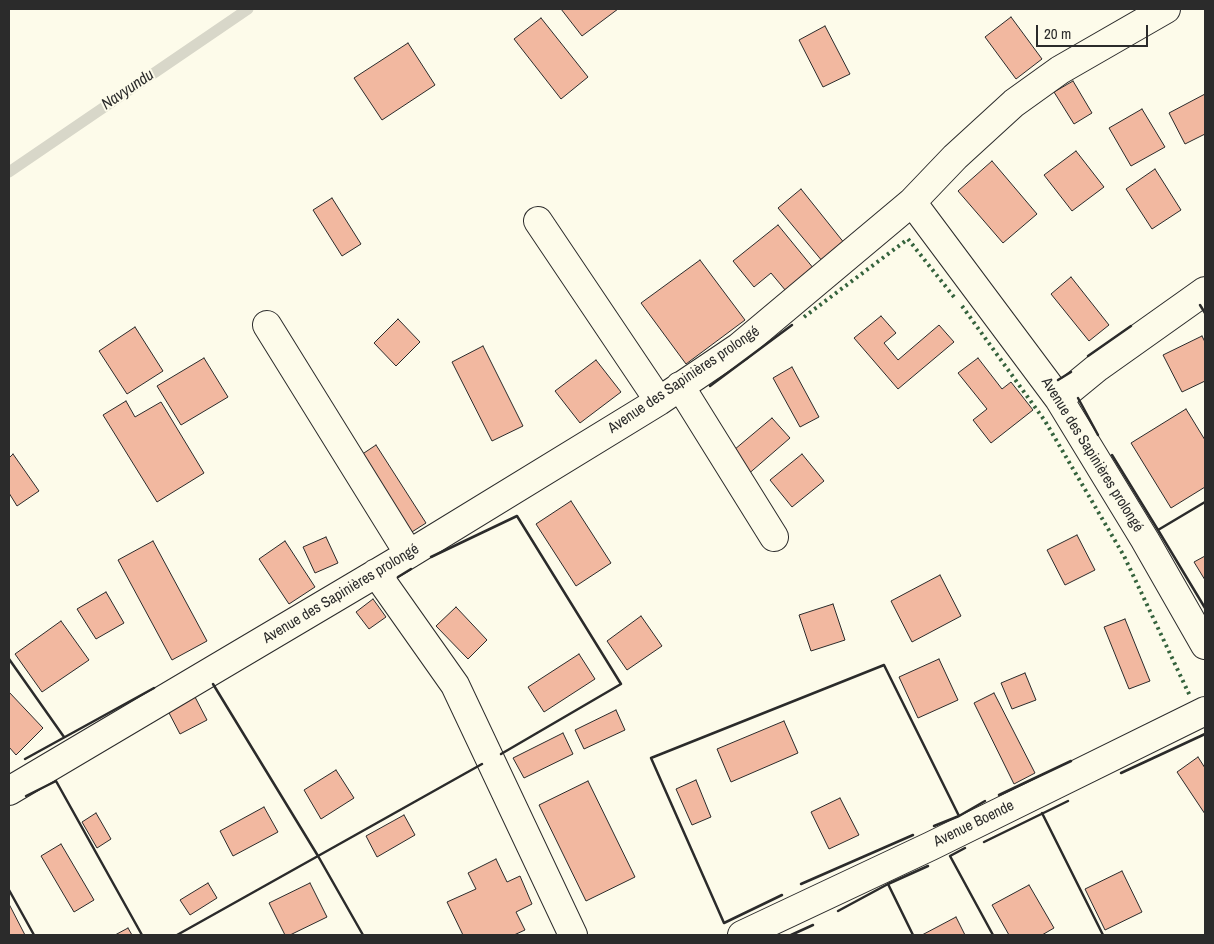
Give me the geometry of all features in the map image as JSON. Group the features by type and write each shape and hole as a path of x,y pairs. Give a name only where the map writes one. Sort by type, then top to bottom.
{"street":[{"path":"912,202 955,157 1014,103 1060,70 1166,9"},
{"name":"Avenue des Sapinières prolongé","path":"9,791 409,554 669,394 739,347 912,202 1059,399 1145,540 1205,645"},
{"path":"538,221 669,394 774,538"},
{"path":"1059,399 1098,367 1205,290"},
{"path":"268,325 409,554"},
{"path":"376,573 455,685 573,935"},
{"name":"Avenue Boende","path":"742,935 940,841 1205,711"}],"building":[{"path":"561,9 618,9 582,36"},
{"path":"1011,17 1042,59 1016,79 985,37"},
{"path":"541,18 588,77 561,99 514,39"},
{"path":"825,26 850,74 823,87 799,40"},
{"path":"408,43 435,85 382,120 354,78"},
{"path":"1073,81 1092,113 1074,124 1054,92"},
{"path":"1205,94 1205,134 1185,144 1169,113"},
{"path":"1142,109 1165,147 1131,166 1109,128"},
{"path":"1076,151 1104,187 1072,211 1044,175"},
{"path":"992,161 1037,214 1003,243 958,191"},
{"path":"1155,169 1181,210 1152,229 1126,189"},
{"path":"801,189 845,244 823,262 778,208"},
{"path":"332,198 361,244 342,256 313,210"},
{"path":"778,225 814,269 786,291 771,273 754,287 733,261"},
{"path":"700,260 745,320 686,364 641,303"},
{"path":"1071,277 1109,325 1089,341 1051,294"},
{"path":"881,316 896,333 884,343 898,360 939,325 954,342 898,389 854,338"},
{"path":"398,319 420,342 396,366 374,343"},
{"path":"135,327 163,371 127,394 99,351"},
{"path":"1202,336 1205,342 1205,381 1182,392 1163,355"},
{"path":"483,346 523,426 492,441 452,362"},
{"path":"204,358 228,397 181,425 157,386"},
{"path":"978,358 1002,389 1011,382 1033,410 991,443 973,420 987,409 958,373"},
{"path":"596,360 621,392 580,423 555,391"},
{"path":"792,367 819,417 800,427 773,378"},
{"path":"126,401 135,417 161,402 204,473 157,502 103,415"},
{"path":"1186,409 1205,440 1205,487 1171,508 1131,443"},
{"path":"772,418 790,438 746,476 728,455"},
{"path":"376,445 426,523 404,537 355,459"},
{"path":"13,454 39,491 17,506 9,493 9,458"},
{"path":"802,454 824,481 792,507 770,480"},
{"path":"571,501 611,563 576,586 536,524"},
{"path":"1077,535 1095,570 1065,585 1047,550"},
{"path":"326,537 338,563 315,573 303,547"},
{"path":"153,541 207,641 172,660 118,560"},
{"path":"285,541 315,587 289,604 259,559"},
{"path":"1205,556 1205,580 1194,562"},
{"path":"940,575 961,616 912,642 891,601"},
{"path":"106,592 124,623 96,639 77,609"},
{"path":"373,599 386,617 369,629 356,612"},
{"path":"833,604 845,640 811,651 799,615"},
{"path":"456,607 487,640 468,659 436,626"},
{"path":"641,616 662,646 627,670 607,641"},
{"path":"1125,619 1150,681 1129,689 1104,627"},
{"path":"61,621 89,660 42,692 15,654"},
{"path":"579,654 595,679 544,712 528,687"},
{"path":"939,659 958,700 918,718 899,677"},
{"path":"1025,673 1036,700 1012,709 1001,683"},
{"path":"9,692 43,728 16,755 9,747"},
{"path":"994,693 1035,773 1014,784 974,703"},
{"path":"195,697 207,720 180,734 168,711"},
{"path":"616,710 625,730 584,749 575,730"},
{"path":"784,721 798,753 731,782 717,749"},
{"path":"563,733 573,754 524,778 513,758"},
{"path":"1198,757 1205,768 1205,814 1177,772"},
{"path":"336,770 354,798 321,819 304,790"},
{"path":"696,780 711,817 692,825 676,789"},
{"path":"588,781 635,877 586,901 539,805"},
{"path":"840,798 859,835 829,849 811,812"},
{"path":"264,807 278,832 233,856 220,831"},
{"path":"96,813 111,839 97,848 82,822"},
{"path":"404,815 415,835 377,857 366,836"},
{"path":"61,844 94,900 74,912 41,856"},
{"path":"496,859 507,882 520,876 532,904 516,912 525,930 514,935 463,935 447,902 476,889 468,873"},
{"path":"1122,871 1142,912 1105,930 1085,889"},
{"path":"208,883 217,898 190,915 180,900"},
{"path":"310,883 327,917 290,935 285,935 269,903"},
{"path":"1029,885 1054,928 1042,935 1009,935 992,905"},
{"path":"9,904 25,935 9,935"},
{"path":"956,917 965,935 922,935"},
{"path":"128,928 132,935 115,935"}],"waterway":[{"name":"Navyundu","path":"9,172 248,9"}],"hedge":[{"path":"804,317 908,239 954,297"},
{"path":"962,306 1045,421 1124,556 1190,696"}],"wall":[{"path":"1200,305 1205,313"},
{"path":"710,386 792,325"},
{"path":"1088,356 1131,326"},
{"path":"1058,380 1071,372"},
{"path":"1078,398 1098,435"},
{"path":"1112,455 1158,530 1205,502"},
{"path":"431,557 517,516 621,684 501,754"},
{"path":"1158,530 1205,608"},
{"path":"398,577 411,569"},
{"path":"9,659 64,737"},
{"path":"782,895 724,923 651,758 884,665 959,816 934,826"},
{"path":"213,684 318,856 482,764"},
{"path":"25,759 154,688"},
{"path":"1121,773 1205,734"},
{"path":"999,795 1071,761"},
{"path":"26,796 56,781 142,935"},
{"path":"959,816 985,801"},
{"path":"984,842 1068,801"},
{"path":"1042,813 1103,935"},
{"path":"801,884 913,835"},
{"path":"965,848 950,856 993,935"},
{"path":"177,935 318,856 363,935"},
{"path":"888,884 928,866"},
{"path":"838,911 888,884 913,935"},
{"path":"9,890 34,935"},
{"path":"791,935 813,925"}]}
